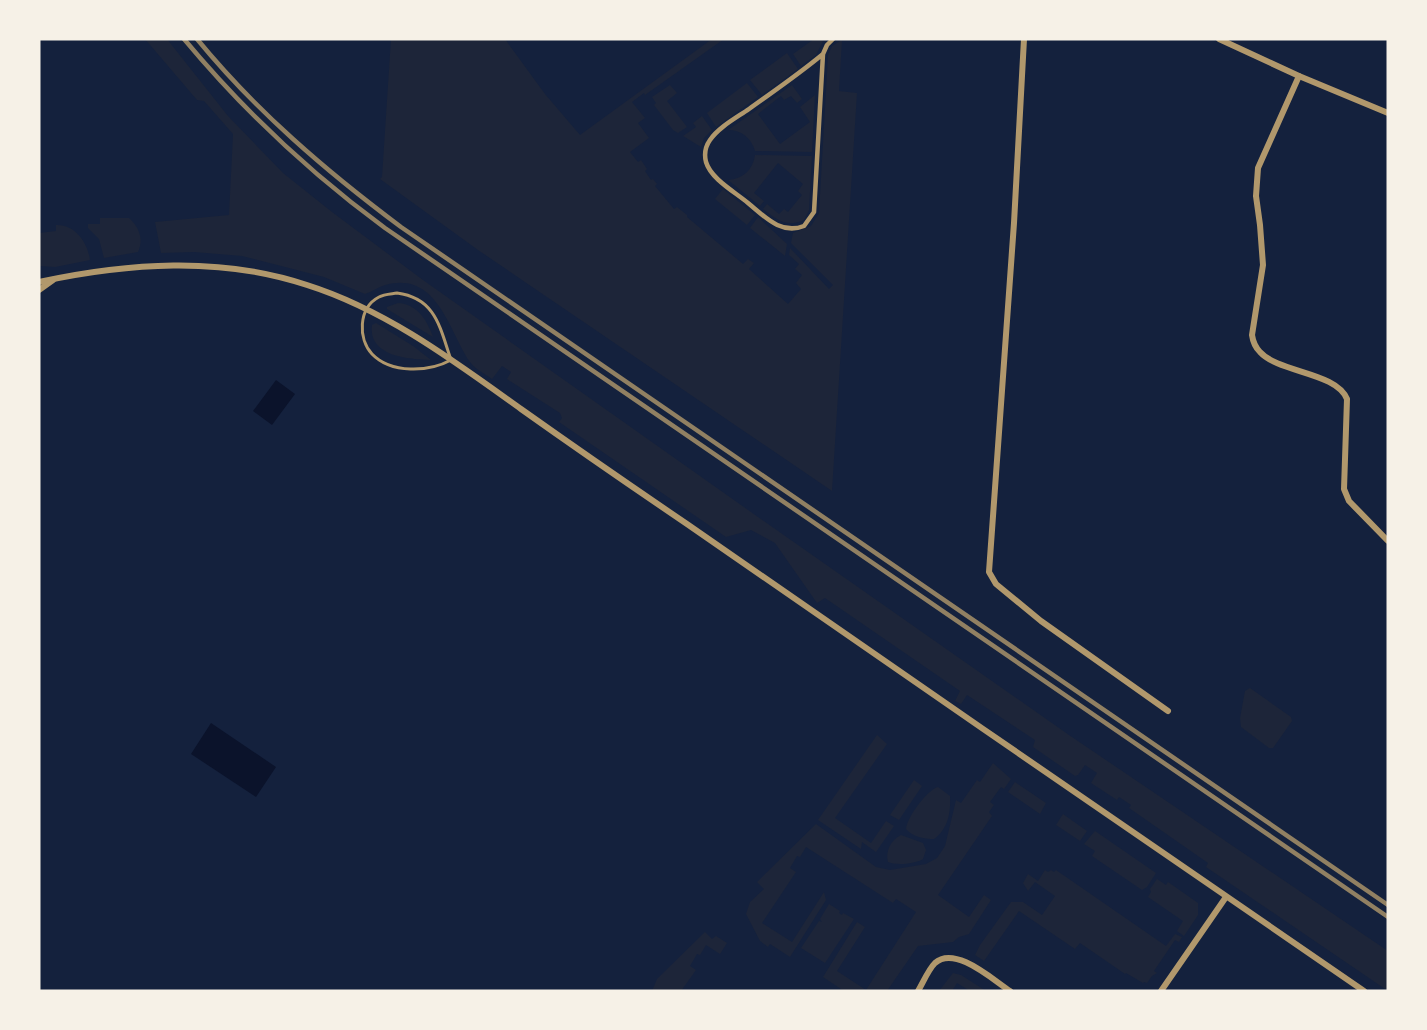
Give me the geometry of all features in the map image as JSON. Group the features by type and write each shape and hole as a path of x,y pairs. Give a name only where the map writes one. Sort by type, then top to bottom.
{"street":[{"path":"823,54 721,128 709,140 705,148 706,164 714,176 771,222 783,228 792,229 804,226 814,212 823,54 833,39"},
{"path":"1024,39 1014,223 989,572 996,584 1041,621 1168,711"},
{"path":"1219,39 1299,76 1388,113"},
{"path":"1299,76 1258,168 1256,196 1263,265 1252,335 1254,345 1266,357 1332,385 1344,393 1347,399 1344,489 1349,501 1388,541"},
{"path":"39,282 152,266 193,265 281,277 327,291 367,308 451,360 903,675 1364,991"},
{"path":"39,290 55,279"},
{"path":"1161,991 1226,897"},
{"path":"918,991 935,963 950,958 962,960 1010,991"}],"lane":[{"path":"397,293 420,299 428,306 436,320 451,360 433,368 415,369 394,366 378,359 366,346 363,338 362,322 367,308 378,297 384,295 397,293"}],"shaded area":[{"path":"145,39 167,39 228,116 283,173 423,280 1069,735 1388,951 1388,991 1206,867 1208,863 1129,808 1131,805 1119,797 1117,800 1091,783 1097,773 1085,765 1075,776 1033,747 1035,740 967,695 961,704 955,701 960,691 825,598 817,603 775,543 751,530 726,537 559,422 562,418 560,413 507,379 511,372 502,366 492,379 477,369 462,349 439,306 417,286 403,283 385,285 365,294 324,277 242,256 194,252 161,253 155,222 229,215 233,134 204,101 197,100"},
{"path":"391,39 505,39 545,94 580,135 712,39 724,39 632,102 645,118 638,123 649,138 630,152 638,162 641,160 651,180 653,179 657,184 655,186 674,209 677,207 743,264 748,259 754,263 749,269 788,304 801,289 796,283 802,275 795,269 799,264 789,255 790,248 829,289 833,285 791,243 793,233 811,226 819,213 828,55 832,46 842,40 839,91 857,93 832,491 478,250 380,179 382,177"},
{"path":"814,39 824,39 816,55 801,66 793,54"},
{"path":"787,53 798,69 762,95 750,80"},
{"path":"747,83 758,97 716,127 707,113"},
{"path":"670,85 677,93 667,101 687,127 678,133 673,130 654,105 656,103 652,97"},
{"path":"792,85 802,99 797,103 791,96 784,100 781,96 758,114 780,144 810,122 800,107 815,95 812,152 755,151 745,136 738,131 728,130"},
{"path":"702,116 712,130 704,138 701,147 683,136 696,127 693,123"},
{"path":"755,155 812,156 809,210 804,220 787,223 763,209 767,204 779,214 784,209 788,212 802,195 798,191 803,184 778,163 754,193 764,201 760,206 728,180 746,173"},
{"path":"723,189 755,215 747,225 715,199"},
{"path":"758,217 787,244 785,256 750,228"},
{"path":"100,218 129,218 140,234 141,242 138,252 104,258 99,239 88,228 88,224 100,224"},
{"path":"56,225 75,231 87,247 90,260 55,267 39,266 39,233 56,231"},
{"path":"398,303 411,306 416,310 428,325 433,337 387,309"},
{"path":"376,323 431,360 402,357 383,350 372,336 372,325"},
{"path":"276,380 295,394 272,425 253,411"},
{"path":"1250,688 1291,717 1292,721 1273,748 1269,748 1241,727 1240,718 1245,691"},
{"path":"211,723 276,767 256,797 191,754"},
{"path":"877,735 887,744 835,818 871,843 886,821 894,826 876,852 862,842 861,849 818,820"},
{"path":"993,763 1011,779 1004,789 1001,787 990,802 994,805 989,812 992,816 938,895 969,917 984,895 991,900 969,934 953,942 918,946 887,991 844,991 823,977 857,922 865,927 837,971 866,990 916,912 896,899 893,903 806,847 790,868 796,872 762,923 792,942 824,892 826,900 790,957 770,944 768,947 760,941 746,914 750,902 764,889 757,882 816,824 876,867 890,870 926,864 937,858 945,846 956,800 961,803 977,780 980,782"},
{"path":"914,780 922,786 899,820 890,815"},
{"path":"1015,782 1046,803 1040,814 1008,792"},
{"path":"938,787 950,796 949,814 943,830 934,839 915,836 906,829 907,824 923,798"},
{"path":"1063,814 1087,831 1080,841 1056,825"},
{"path":"1095,831 1156,873 1147,887 1142,890 1092,856 1095,851 1084,844"},
{"path":"901,835 923,843 926,850 923,859 904,864 888,862 887,854 890,846"},
{"path":"1045,870 1054,872 1056,870 1166,946 1175,934 1182,937 1179,942 1175,940 1154,971 1157,973 1147,983 1125,974 1080,943 1075,949 1019,911 984,961 975,955 1011,902 1023,902 1042,915 1055,896 1035,882 1028,891 1023,883 1028,874 1038,881"},
{"path":"1157,879 1166,885 1168,882 1198,903 1198,915 1184,936 1177,931 1183,921 1148,897"},
{"path":"829,904 842,915 843,913 854,919 825,963 801,948 819,921 822,922 820,919"},
{"path":"705,932 712,939 716,936 727,943 720,954 706,945 690,966 696,970 681,991 652,991 657,979"},
{"path":"953,973 961,975 986,991 970,991 957,983 952,991 939,991"}],"railway":[{"path":"184,39 230,91 279,140 330,185 385,228 1388,917"},
{"path":"197,39 243,91 293,139 401,227 1388,905"}]}
